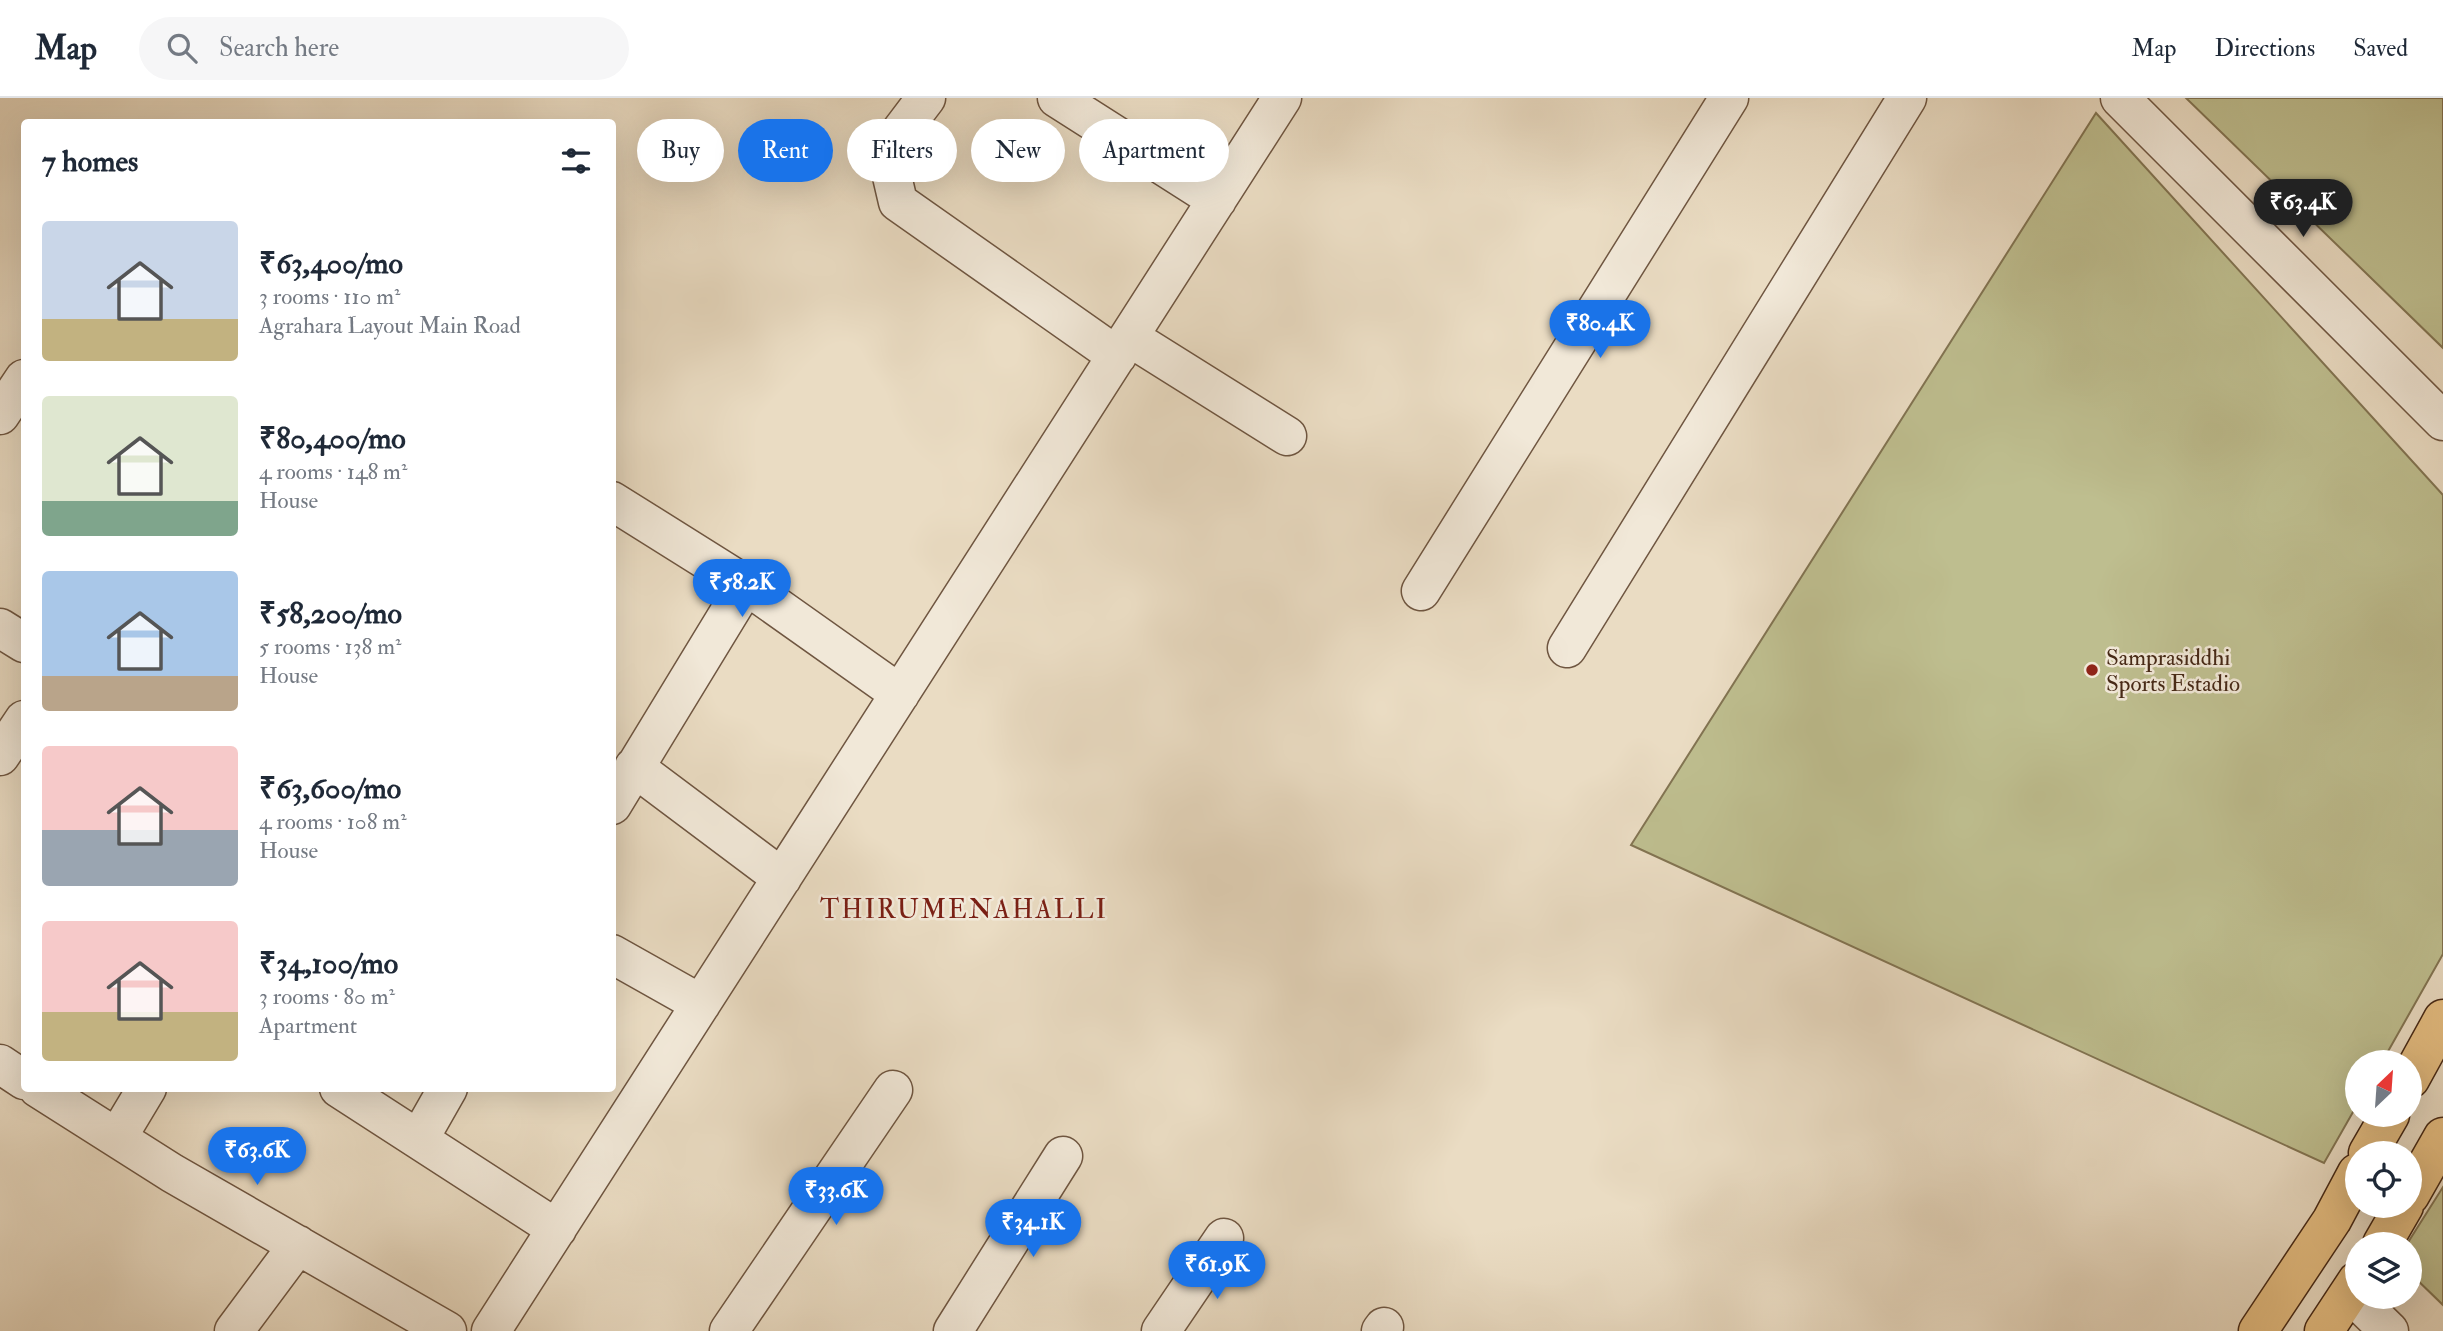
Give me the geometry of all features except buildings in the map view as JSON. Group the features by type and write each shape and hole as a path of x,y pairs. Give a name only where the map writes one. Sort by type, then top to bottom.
{"main road":[{"path":"2422,1057 2443,1019"},
{"path":"2422,1174 2443,1137"},
{"path":"2258,1331 2332,1220 2345,1196"},
{"path":"2324,1331 2345,1299"}],"street":[{"path":"926,98 895,139 891,172 898,202 1123,347 1287,436"},
{"path":"1057,98 1217,200"},
{"path":"491,1331 1282,98"},
{"path":"1421,591 1729,98"},
{"path":"1567,648 1907,98"},
{"path":"2120,98 2443,421"},
{"path":"0,415 21,384"},
{"path":"616,504 746,585 900,694"},
{"path":"616,798 746,585"},
{"path":"0,628 21,641"},
{"path":"0,756 21,724"},
{"path":"634,767 782,878"},
{"path":"616,956 701,1004"},
{"path":"0,1064 21,1078"},
{"path":"729,1331 893,1090"},
{"path":"44,1092 117,1138 447,1331"},
{"path":"117,1138 145,1092"},
{"path":"344,1092 557,1229"},
{"path":"419,1139 446,1092"},
{"path":"953,1331 1063,1156"},
{"path":"1161,1331 1224,1238"},
{"path":"234,1331 298,1245"},
{"path":"2371,1309 2389,1331"}],"green space":[{"path":"2186,98 2443,98 2443,348"},
{"name":"Samprasiddhi Sports Estadio","path":"2096,113 2443,495 2443,954 2389,1050 2345,1050 2345,1126 2324,1163 1631,845"},
{"path":"2443,1187 2443,1305 2422,1285 2422,1232 2415,1232"}],"place":[{"name":"Samprasiddhi Sports Estadio","path":"2092,670"}],"district":[{"name":"THIRUMENAHALLI","path":"964,909"}]}
